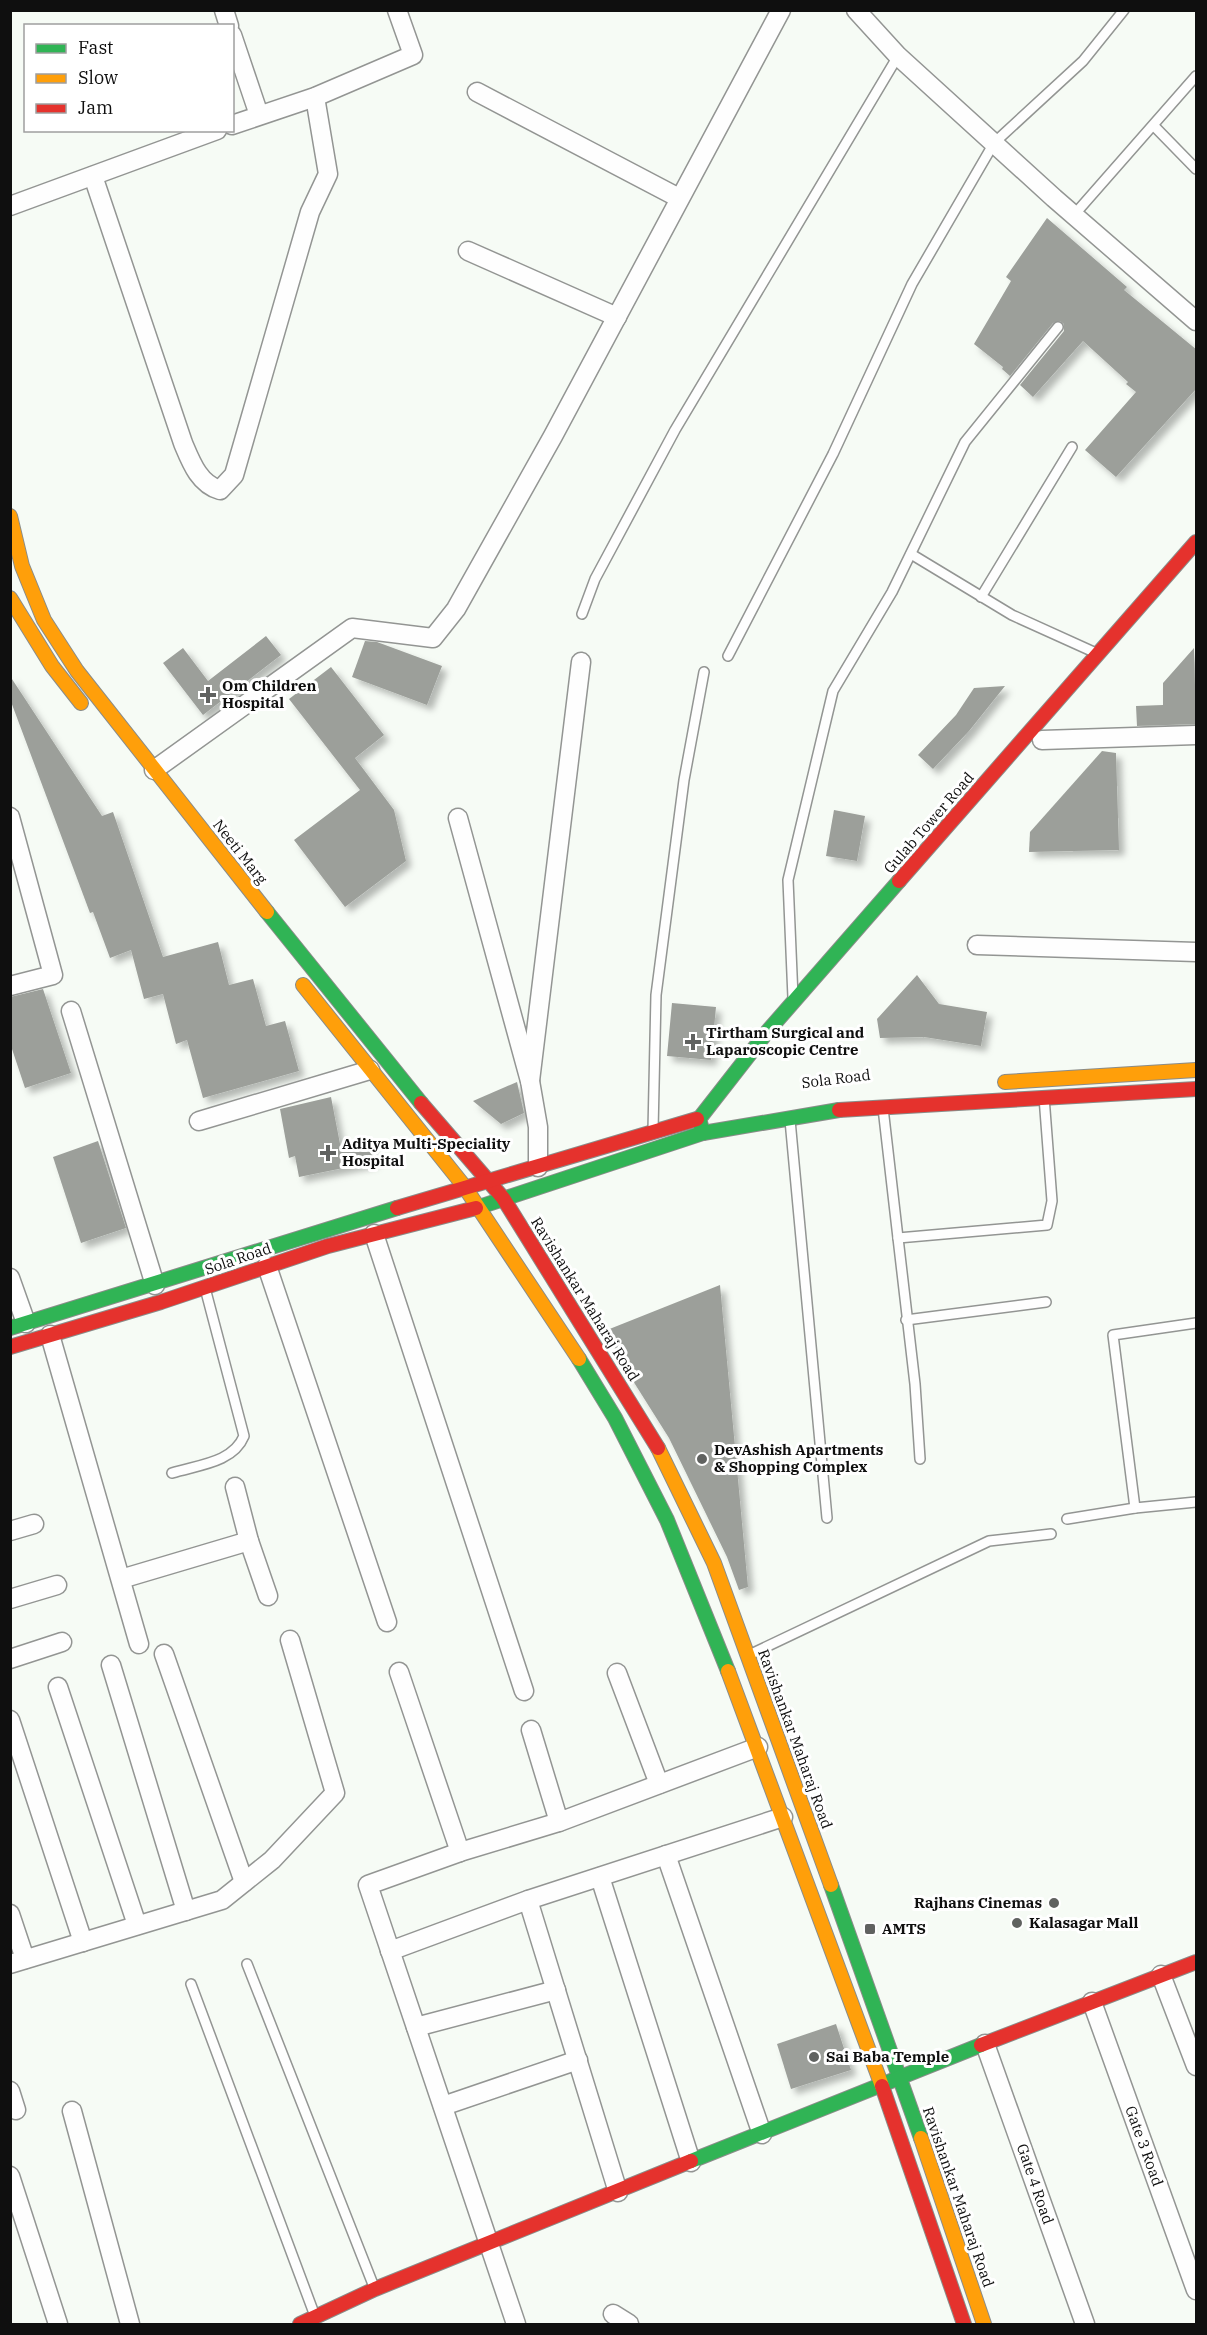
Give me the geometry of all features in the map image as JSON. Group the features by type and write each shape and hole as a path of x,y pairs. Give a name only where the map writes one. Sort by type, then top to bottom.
{"main road":[{"name":"Neeti Marg","path":"10,516 22,566 44,620 76,671 390,1068 503,1198"},
{"name":"Gulab Tower Road","path":"699,1119 793,1003 1197,542"},
{"path":"10,598 52,666 88,712"},
{"path":"1038,745 1057,723"},
{"path":"297,978 464,1186 564,1335 615,1418 667,1520 758,1748 881,2084 958,2320"},
{"path":"490,1181 719,1113 778,1041"},
{"path":"985,1083 1197,1071"},
{"name":"Sola Road","path":"10,1347 205,1287 328,1246 477,1208 703,1133 882,1106 1197,1089"},
{"path":"719,1113 725,1129"},
{"path":"699,1119 703,1133"},
{"name":"Sola Road","path":"18,1325 155,1285 464,1186 490,1181"},
{"name":"Ravishankar Maharaj Road","path":"503,1198 656,1444 714,1563 900,2077 984,2325"},
{"path":"300,2325 375,2289 881,2084 1197,1962"}],"street":[{"path":"234,124 315,97 413,55 397,10"},
{"path":"154,770 352,628 433,638 456,609 617,317 781,10"},
{"path":"856,10 898,56 1074,215 1197,321"},
{"path":"234,41 260,115"},
{"path":"477,92 679,198"},
{"path":"93,176 183,443 195,470 211,487 220,490 234,475 310,212 328,174 315,97"},
{"path":"10,206 212,132"},
{"path":"468,251 617,317"},
{"path":"530,1081 581,662"},
{"path":"1038,745 1197,735"},
{"path":"10,817 18,874 53,975 10,986"},
{"path":"458,818 530,1081 538,1127 538,1167"},
{"path":"977,945 1197,952"},
{"path":"71,1011 155,1285"},
{"path":"199,1121 370,1070"},
{"path":"374,1234 524,1691"},
{"path":"267,1266 387,1622"},
{"path":"10,1278 18,1325"},
{"path":"50,1335 139,1644"},
{"path":"235,1487 249,1541 268,1596"},
{"path":"10,1531 34,1524"},
{"path":"121,1579 249,1541"},
{"path":"10,1599 57,1585"},
{"path":"10,1914 18,1961 222,1900 272,1860 335,1793 291,1640"},
{"path":"10,1659 62,1642"},
{"path":"165,1654 244,1882"},
{"path":"111,1665 186,1911"},
{"path":"399,1672 460,1852"},
{"path":"617,1672 659,1784"},
{"path":"58,1688 137,1925"},
{"path":"10,1720 83,1942"},
{"path":"531,1730 559,1821"},
{"path":"516,2325 368,1886 460,1852 559,1821 758,1748"},
{"path":"390,1951 528,1900 783,1817"},
{"path":"666,1855 762,2134"},
{"path":"600,1877 691,2162"},
{"path":"528,1900 618,2192"},
{"path":"1161,1975 1197,2066"},
{"path":"416,2027 556,1990"},
{"name":"Gate 3 Road","path":"1092,2002 1197,2290"},
{"name":"Gate 4 Road","path":"985,2044 1085,2325"},
{"path":"443,2106 578,2060"},
{"path":"10,2091 16,2110"},
{"path":"72,2111 130,2325"},
{"path":"10,2176 58,2325"},
{"path":"613,2314 629,2325"}],"lane":[{"path":"728,656 833,454 912,284 994,143 1083,61 1124,10"},
{"path":"582,614 596,579 675,430 898,56"},
{"path":"1074,215 1197,76"},
{"path":"1154,126 1197,169"},
{"path":"793,1003 788,880 833,691 892,592 965,442 1058,327"},
{"path":"981,597 1072,447"},
{"path":"911,554 1012,615 1098,654"},
{"path":"653,1131 656,995 684,780 704,672"},
{"path":"898,1238 1047,1225 1052,1201 1044,1096"},
{"path":"882,1106 915,1384 920,1459"},
{"path":"790,1119 827,1518"},
{"path":"172,1473 229,1456 241,1444 244,1436 205,1287"},
{"path":"906,1320 1046,1302"},
{"path":"1135,1508 1113,1335 1197,1323"},
{"path":"1067,1519 1135,1508 1197,1502"},
{"path":"748,1655 989,1540 1051,1534"},
{"path":"247,1964 375,2289"},
{"path":"191,1984 315,2316"}],"building":[{"path":"1047,218 1127,287 1124,290 1197,350 1197,388 1116,477 1085,450 1136,392 1126,384 1128,382 1083,341 1033,397 1020,385 1064,331 1064,324 1060,321 1053,323 1010,376 1002,369 1003,367 974,344 1011,281 1006,277"},
{"path":"266,636 281,655 203,715 163,663 183,648 208,681"},
{"path":"365,641 377,642 442,666 427,705 352,677"},
{"path":"1194,648 1196,724 1137,726 1136,706 1163,705 1163,683"},
{"path":"331,667 384,735 355,758 394,810 406,861 345,907 294,840 360,790 289,699"},
{"path":"10,676 102,816 113,812 163,957 218,942 229,985 253,979 266,1026 285,1021 299,1071 203,1098 187,1040 176,1044 163,994 144,999 131,950 110,958 93,912 90,913 10,699"},
{"path":"1005,686 969,731 933,769 918,755 956,715 974,688"},
{"path":"1102,751 1116,753 1119,850 1029,852 1030,832"},
{"path":"834,810 865,816 857,861 826,856"},
{"path":"917,975 939,1004 987,1012 981,1046 924,1037 880,1038 877,1019"},
{"path":"43,989 71,1073 25,1088 10,1043 10,997"},
{"path":"672,1003 716,1007 711,1060 667,1056"},
{"path":"517,1082 524,1113 501,1124 473,1101"},
{"path":"331,1097 341,1149 370,1144 373,1162 299,1177 295,1156 289,1158 280,1109"},
{"path":"98,1141 126,1228 81,1243 53,1157"},
{"name":"DevAshish Apartments & Shopping Complex","path":"720,1285 748,1587 739,1590 727,1557 669,1438 623,1365 607,1330"},
{"name":"Sai Baba Temple","path":"836,2024 851,2070 791,2089 777,2044"}],"traffic: fast":[{"path":"703,1133 699,1119 767,1032 899,881"},
{"path":"267,912 421,1103"},
{"path":"476,1208 703,1133 839,1110"},
{"path":"10,1328 397,1208"},
{"path":"579,1359 615,1418 667,1520 728,1671"},
{"path":"831,1885 921,2138"},
{"path":"691,2161 981,2045"}],"traffic: slow":[{"path":"10,516 22,566 44,620 77,671 267,912"},
{"path":"10,598 52,666 81,703"},
{"path":"303,985 464,1186 579,1359"},
{"path":"1005,1082 1196,1070"},
{"path":"658,1448 714,1563 831,1885"},
{"path":"728,1671 882,2086"},
{"path":"921,2138 984,2324"}],"traffic: jam":[{"path":"899,881 1196,542"},
{"path":"839,1110 1196,1089"},
{"path":"421,1103 503,1198 658,1448"},
{"path":"397,1208 697,1119"},
{"path":"10,1347 161,1302 328,1246 476,1208"},
{"path":"981,2045 1196,1962"},
{"path":"882,2086 964,2324"},
{"path":"300,2324 375,2289 691,2161"}],"place":[{"name":"Om Children Hospital","path":"208,695"},
{"name":"Tirtham Surgical and Laparoscopic Centre","path":"693,1042"},
{"name":"Aditya Multi-Speciality Hospital","path":"328,1153"},
{"name":"DevAshish Apartments & Shopping Complex","path":"702,1459"},
{"name":"Rajhans Cinemas","path":"1054,1903"},
{"name":"Kalasagar Mall","path":"1017,1923"},
{"name":"AMTS","path":"870,1929"},
{"name":"Sai Baba Temple","path":"814,2057"}]}
